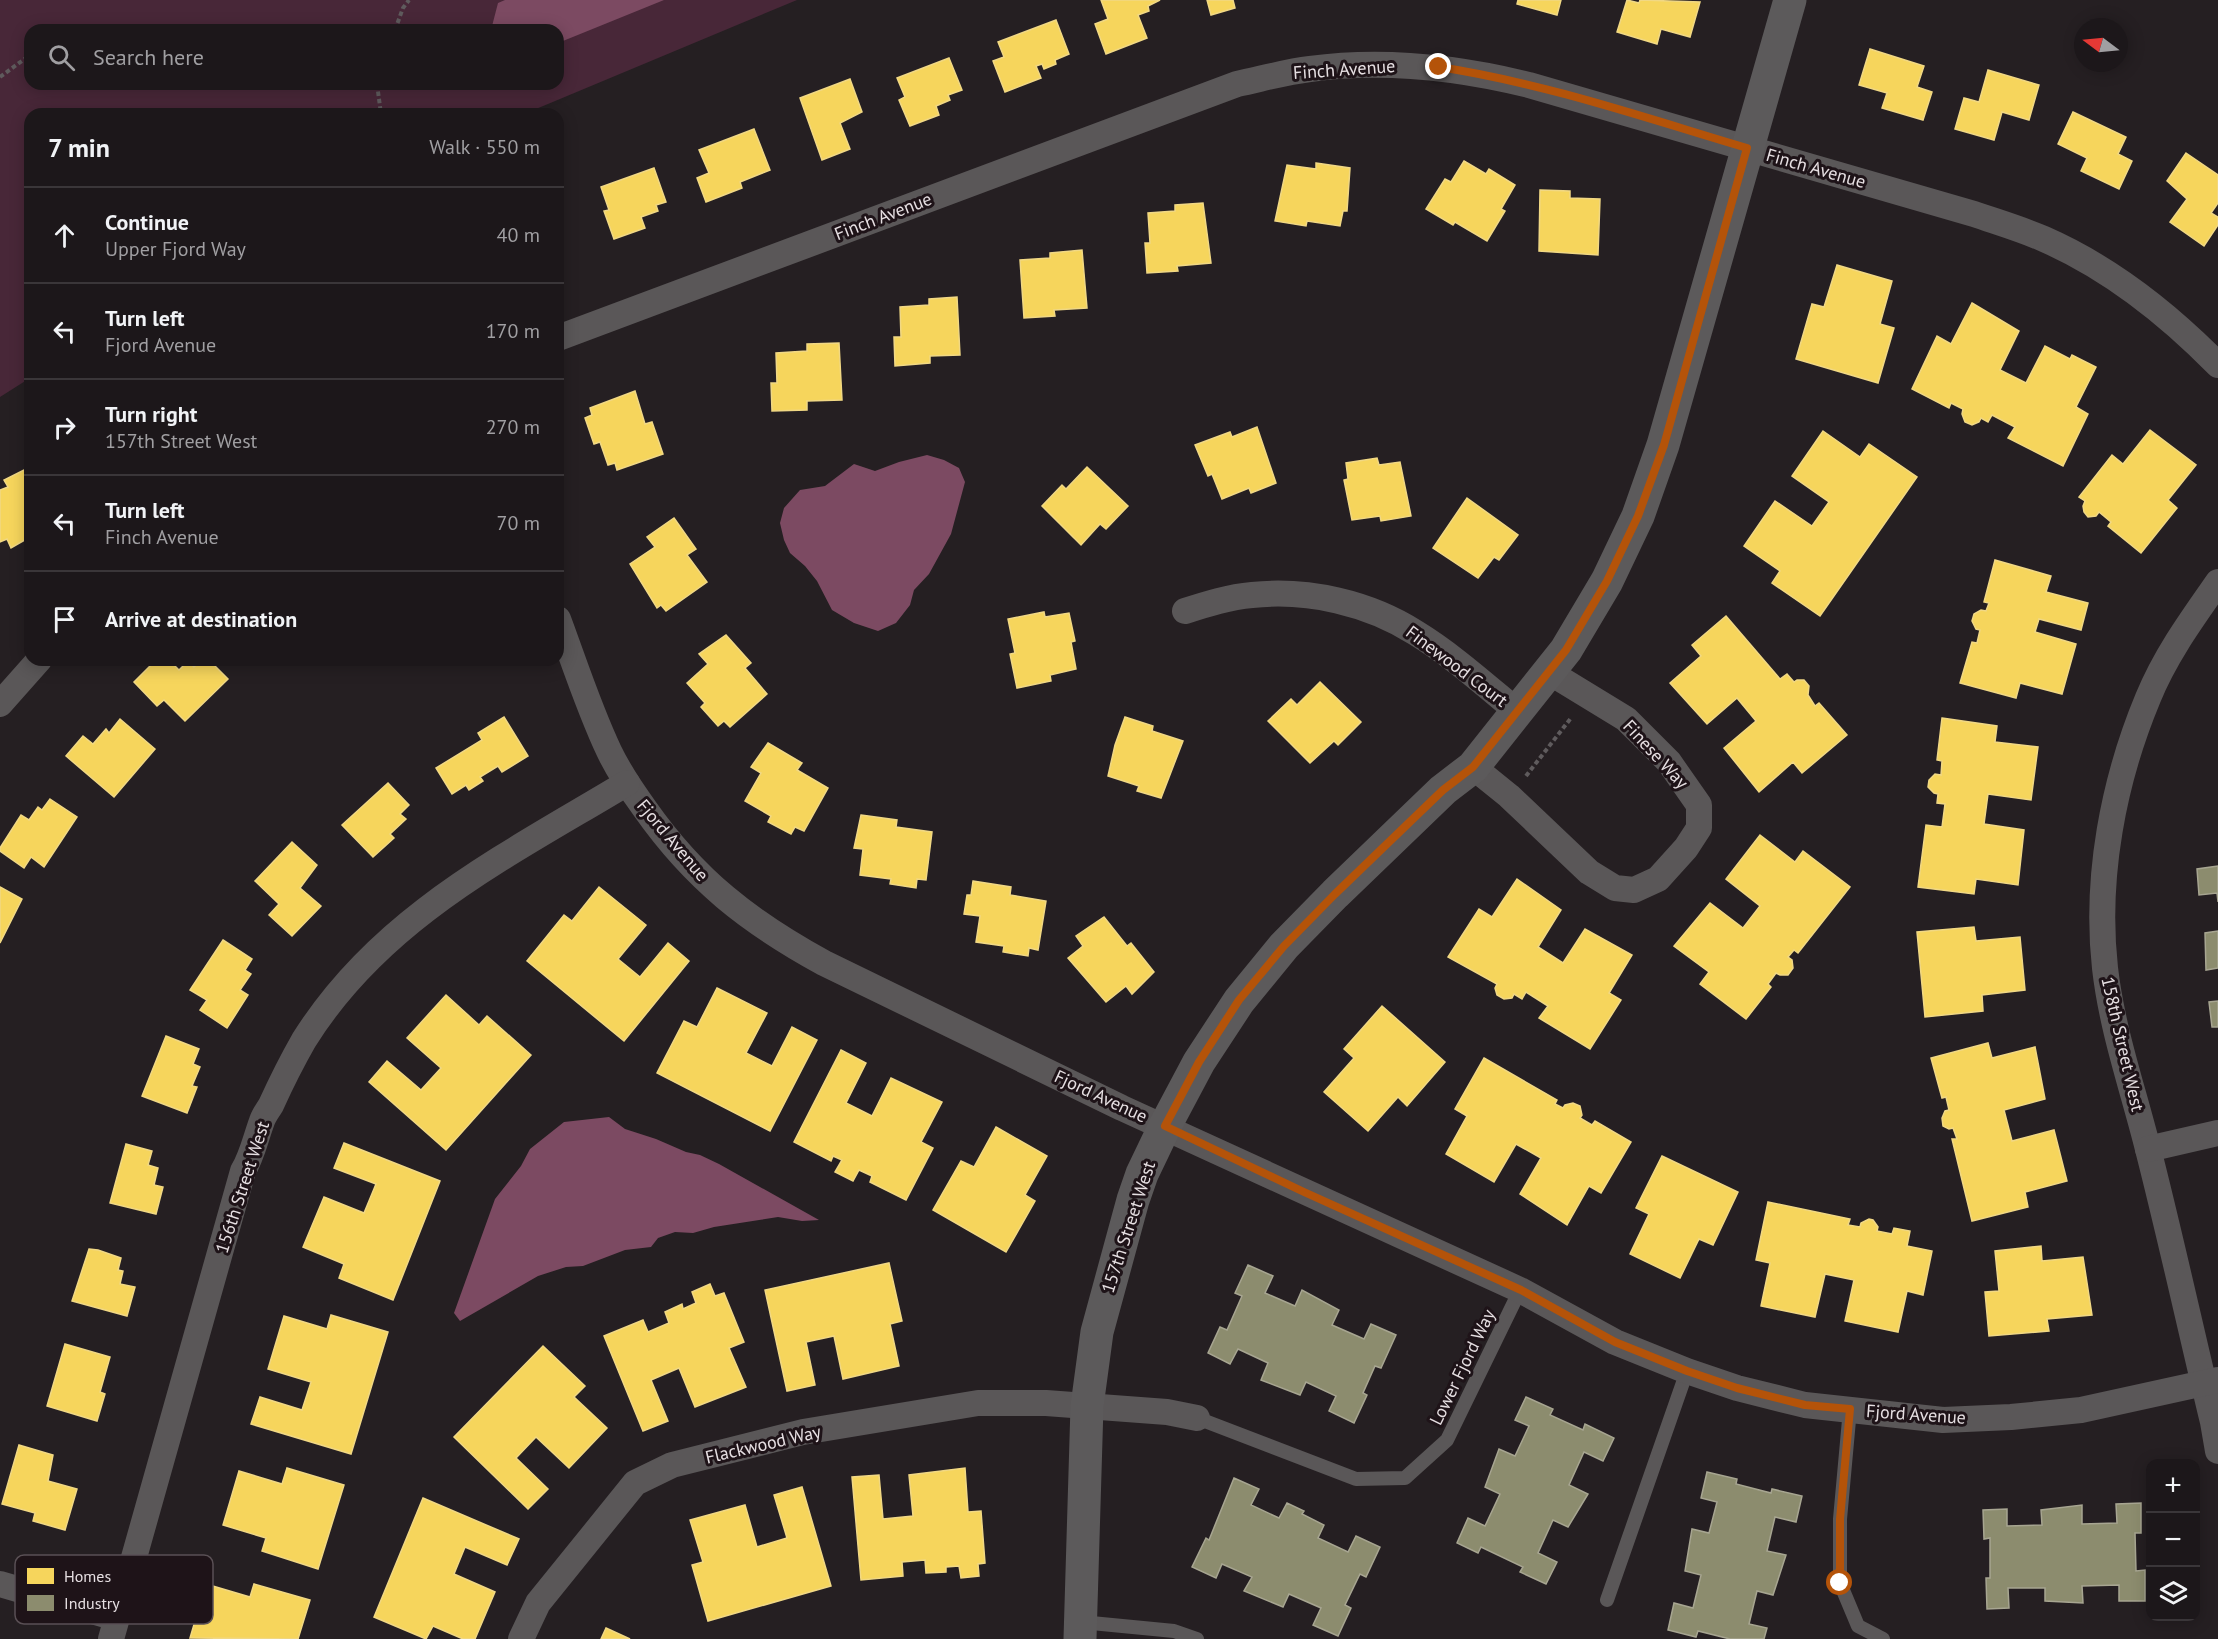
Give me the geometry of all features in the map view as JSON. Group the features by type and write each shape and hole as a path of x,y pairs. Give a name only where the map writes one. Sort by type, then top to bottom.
{"street":[{"name":"157th Street West","path":"1081,1630 1088,1406 1097,1332 1107,1289 1142,1174 1199,1062 1233,1009 1284,946 1335,894 1443,790 1473,767 1566,650 1607,581 1638,516 1664,445 1790,0"},
{"name":"Finch Avenue","path":"564,336 1238,84 1310,69 1401,64 1484,74 1974,214 2044,239 2129,287 2159,310 2218,365"},
{"name":"158th Street West","path":"2218,582 2178,640 2148,697 2124,767 2108,839 2103,903 2105,968 2118,1041 2211,1381 2218,1450"},
{"name":"Finewood Court","path":"1185,611 1217,601 1253,594 1320,597 1353,605 1386,617 1416,633 1518,712"},
{"name":"Fjord Avenue","path":"564,634 609,751 627,783 682,857 703,879 748,917 824,963 1058,1077 1521,1290 1615,1342 1737,1388 1805,1405 1943,1420 2011,1418 2081,1410 2211,1381"},
{"path":"0,704 34,666"},
{"name":"Finese Way","path":"1473,767 1509,796 1589,872 1615,888 1634,890 1658,879 1686,848 1700,828 1699,805 1669,762 1626,719 1549,672"},
{"name":"156th Street West","path":"135,1555 243,1172 274,1094 306,1038 356,972 424,909 477,873 627,783"},
{"path":"2148,1149 2218,1133"},
{"name":"Flackwood Way","path":"521,1639 538,1603 635,1484 672,1465 803,1432 978,1403 1046,1403 1167,1413 1197,1418"},
{"path":"0,1584 15,1590"}],"lane":[{"name":"Lower Fjord Way","path":"1197,1418 1356,1479 1406,1478 1447,1440 1521,1290"},
{"path":"1607,1600 1687,1371"},
{"path":"1850,1409 1840,1519 1840,1583 1858,1626 1883,1639"},
{"path":"1081,1630 1174,1631 1197,1639"}],"path":[{"path":"397,24 403,8 409,0"},
{"path":"0,77 24,59"},
{"path":"378,90 380,108"},
{"path":"1522,781 1577,710"}],"shaded area":[{"path":"0,0 797,0 538,108 24,108 24,382 0,397"},
{"path":"505,0 664,0 564,41 564,24 493,24 498,3"},
{"path":"927,455 959,468 965,482 951,534 929,574 914,590 910,605 896,623 878,631 854,623 832,610 817,581 790,553 780,523 784,508 800,490 825,486 854,464 875,471"},
{"path":"609,1117 625,1129 700,1155 719,1164 819,1220 802,1221 778,1217 714,1227 693,1233 675,1232 658,1238 651,1247 625,1250 583,1266 566,1267 538,1276 460,1321 454,1313 495,1199 521,1166 530,1149 564,1122"}],"building: Homes":[{"path":"1101,0 1160,0 1148,6 1149,11 1138,15 1147,38 1106,54 1095,24 1108,19"},
{"path":"1207,0 1233,0 1235,8 1211,15"},
{"path":"1518,0 1561,0 1557,15 1517,4"},
{"path":"1627,0 1639,3 1640,0 1700,2 1690,37 1661,29 1657,44 1617,32"},
{"path":"1056,20 1069,54 1055,60 1056,64 1044,69 1042,64 1036,66 1041,78 1005,92 993,61 1004,57 998,42"},
{"path":"1870,49 1924,66 1917,87 1932,92 1923,120 1882,108 1887,93 1859,85"},
{"path":"949,58 962,90 948,95 950,100 936,106 939,115 910,126 899,100 905,97 897,78"},
{"path":"1988,70 2039,85 2029,120 2002,112 1994,140 1955,129 1964,98 1979,102"},
{"path":"850,79 862,112 840,123 850,149 822,160 800,98"},
{"path":"2073,112 2126,137 2118,154 2132,161 2119,189 2081,171 2087,158 2058,144"},
{"path":"754,129 770,170 740,182 742,188 706,202 697,178 709,173 699,150"},
{"path":"2186,153 2218,175 2218,203 2211,213 2218,217 2218,225 2204,246 2170,222 2187,199 2167,181"},
{"path":"1464,161 1486,174 1489,169 1515,185 1501,209 1505,211 1487,241 1455,222 1453,225 1426,209 1445,179 1451,182"},
{"path":"1316,163 1350,168 1347,211 1343,211 1340,226 1307,221 1306,226 1275,221 1287,165 1316,169"},
{"path":"654,168 666,202 656,205 658,211 641,217 645,228 614,239 604,211 609,210 601,187"},
{"path":"1540,190 1570,191 1570,198 1600,199 1598,255 1539,251"},
{"path":"1203,203 1211,263 1177,266 1178,271 1147,273 1145,243 1150,243 1148,213 1175,211 1175,205"},
{"path":"1082,250 1087,308 1054,310 1055,316 1024,318 1020,260 1050,258 1050,253"},
{"path":"1837,265 1892,281 1880,324 1894,328 1878,383 1796,359 1812,304 1824,307"},
{"path":"957,297 960,355 930,356 930,363 895,366 894,337 901,337 900,307 929,305 929,299"},
{"path":"1972,303 2019,331 2000,370 2026,383 2045,346 2070,359 2072,355 2096,367 2076,407 2088,414 2063,466 2008,438 2015,427 1992,415 1988,422 1981,418 1979,422 1972,425 1965,422 1963,409 1951,403 1949,408 1912,389 1937,336 1951,344"},
{"path":"839,343 842,400 807,401 807,410 772,411 771,383 777,383 776,353 807,351 807,344"},
{"path":"635,391 645,424 652,422 663,454 617,470 615,463 608,465 600,442 594,444 585,418 592,415 590,408"},
{"path":"1257,427 1276,483 1251,493 1249,488 1222,499 1212,474 1208,476 1195,445 1230,432 1232,437"},
{"path":"2150,430 2196,465 2168,500 2177,508 2141,553 2108,526 2111,522 2099,512 2096,516 2088,517 2084,512 2085,501 2079,497 2112,455 2123,464"},
{"path":"1823,431 1860,457 1869,444 1917,477 1820,616 1772,583 1780,571 1744,546 1775,501 1812,526 1829,502 1792,476"},
{"path":"1377,458 1379,465 1400,462 1411,516 1381,521 1380,516 1352,520 1344,480 1348,479 1346,463"},
{"path":"1087,467 1128,506 1106,529 1100,524 1081,545 1042,506 1062,485 1066,489"},
{"path":"24,470 24,540 11,548 7,539 0,542 0,490 8,487 4,480"},
{"path":"1467,498 1518,535 1499,560 1494,557 1478,578 1433,548"},
{"path":"674,518 696,549 687,555 707,582 666,611 661,605 657,608 630,564 655,547 647,537"},
{"path":"1995,560 2051,576 2046,592 2088,603 2081,630 2039,619 2035,632 2076,644 2062,694 2020,683 2016,698 1960,683 1972,642 1977,643 1980,630 1976,629 1972,621 1974,614 1981,610 1986,611 1989,603 1984,602"},
{"path":"1044,612 1045,617 1069,613 1075,641 1071,642 1076,669 1050,675 1051,681 1017,688 1010,654 1015,653 1008,619"},
{"path":"1726,616 1780,679 1787,674 1794,682 1804,680 1809,686 1808,695 1815,706 1819,703 1847,735 1802,773 1793,762 1759,792 1724,748 1756,721 1737,698 1707,724 1670,683 1701,656 1692,645"},
{"path":"726,635 751,663 745,668 767,694 730,727 724,721 718,726 701,707 705,703 687,683 708,664 699,654"},
{"path":"150,666 175,666 179,670 183,666 215,666 228,679 185,721 164,700 157,706 134,682"},
{"path":"1320,682 1361,722 1338,745 1334,741 1310,763 1268,721 1291,699 1297,705"},
{"path":"504,717 528,756 502,772 498,766 480,777 483,781 469,790 466,785 452,794 436,768 482,740 478,733"},
{"path":"1125,717 1153,726 1152,731 1183,741 1161,798 1137,791 1139,786 1108,776 1115,745"},
{"path":"1942,718 1997,726 1995,742 2038,747 2031,800 1988,794 1984,824 2024,830 2018,885 1976,879 1974,894 1918,887 1926,825 1942,827 1945,804 1937,803 1938,794 1928,787 1929,780 1935,774 1941,775 1942,761 1937,760"},
{"path":"120,719 155,749 114,797 66,756 83,736 93,744 106,729 109,733"},
{"path":"768,743 802,763 797,770 828,788 804,831 795,827 791,834 768,822 771,816 745,801 761,773 751,767"},
{"path":"388,783 409,805 400,814 406,819 390,834 394,838 373,857 342,825"},
{"path":"50,799 77,817 44,867 31,857 24,868 0,851 0,848 21,815 29,820 38,807 42,810"},
{"path":"861,815 897,820 896,827 932,832 926,880 917,879 916,888 890,884 891,879 860,875 863,849 854,848"},
{"path":"1760,835 1795,862 1803,851 1850,887 1798,953 1794,950 1788,957 1792,960 1793,968 1788,975 1776,973 1768,984 1771,987 1746,1019 1700,984 1709,972 1674,946 1710,903 1743,928 1760,906 1726,879"},
{"path":"292,842 317,865 300,888 321,906 292,936 269,915 279,904 255,881"},
{"path":"1517,879 1561,910 1538,947 1563,963 1585,929 1632,955 1609,993 1621,1000 1590,1049 1539,1018 1548,1006 1526,992 1522,999 1514,994 1512,998 1504,999 1497,995 1495,988 1497,984 1448,957 1479,909 1492,917"},
{"path":"973,881 1011,887 1010,895 1046,901 1038,950 1029,948 1028,956 1003,952 1004,946 976,942 980,916 964,914 967,895 971,895"},
{"path":"0,887 22,899 0,943"},
{"path":"599,887 646,925 618,959 640,977 668,943 689,961 624,1041 527,961 564,915 572,921"},
{"path":"1104,917 1127,946 1131,943 1154,972 1132,994 1126,986 1106,1002 1068,958 1083,946 1076,936"},
{"path":"1974,927 1976,941 2020,937 2025,990 1982,995 1983,1011 1925,1017 1917,932"},
{"path":"223,940 252,959 245,970 251,974 240,990 248,995 227,1028 200,1010 207,1000 190,990"},
{"path":"717,988 767,1013 746,1053 772,1066 792,1027 817,1040 770,1131 657,1073 684,1021 697,1027"},
{"path":"446,995 479,1025 487,1016 531,1055 446,1150 369,1082 387,1061 421,1090 441,1068 407,1038"},
{"path":"1382,1006 1445,1062 1407,1106 1398,1097 1368,1131 1324,1092 1354,1058 1344,1049"},
{"path":"166,1036 199,1049 193,1064 200,1067 192,1086 197,1087 187,1113 142,1096"},
{"path":"1988,1043 1992,1058 2035,1047 2045,1099 2004,1110 2012,1141 2054,1130 2067,1181 2025,1192 2028,1207 1972,1221 1952,1139 1957,1139 1953,1128 1943,1126 1942,1118 1945,1111 1949,1110 1946,1097 1942,1098 1931,1058"},
{"path":"841,1050 866,1063 846,1103 872,1116 891,1078 942,1102 921,1142 933,1148 906,1200 870,1182 872,1176 859,1170 853,1181 835,1172 842,1160 833,1156 831,1161 794,1142"},
{"path":"1484,1058 1557,1100 1555,1104 1563,1108 1573,1103 1580,1106 1582,1115 1580,1118 1592,1125 1595,1121 1631,1142 1601,1193 1589,1186 1567,1225 1520,1194 1541,1158 1516,1144 1494,1182 1446,1154 1467,1116 1455,1109"},
{"path":"996,1127 1047,1156 1025,1195 1035,1201 1006,1252 933,1210 961,1161 974,1167"},
{"path":"344,1143 440,1181 393,1300 339,1278 344,1264 303,1247 324,1197 364,1213 376,1184 334,1168"},
{"path":"126,1144 152,1151 148,1165 158,1168 154,1185 163,1187 156,1214 110,1203"},
{"path":"1662,1156 1738,1192 1713,1245 1699,1239 1680,1278 1630,1254 1649,1214 1636,1208"},
{"path":"1768,1202 1850,1219 1848,1225 1860,1227 1861,1223 1869,1219 1873,1220 1878,1227 1877,1231 1892,1234 1894,1228 1910,1231 1907,1246 1932,1251 1923,1295 1907,1291 1898,1332 1845,1321 1854,1280 1825,1274 1815,1317 1761,1306 1770,1263 1756,1260"},
{"path":"2041,1246 2042,1261 2083,1257 2092,1315 2047,1319 2049,1331 1989,1336 1985,1292 1999,1291 1995,1251"},
{"path":"89,1249 121,1258 118,1270 123,1271 120,1284 135,1287 127,1316 72,1301"},
{"path":"889,1263 902,1321 890,1324 899,1366 843,1379 834,1336 806,1342 815,1385 787,1391 765,1290"},
{"path":"710,1284 715,1296 724,1293 744,1342 729,1348 746,1387 695,1407 679,1368 651,1380 668,1421 643,1431 604,1336 643,1320 648,1332 669,1323 665,1312 682,1304 683,1309 696,1303 692,1292"},
{"path":"331,1315 388,1332 351,1454 251,1424 260,1397 302,1410 311,1382 268,1369 284,1316 327,1329"},
{"path":"65,1344 110,1357 100,1392 105,1394 97,1421 47,1406"},
{"path":"543,1346 585,1386 574,1397 607,1428 569,1468 536,1437 516,1458 548,1489 528,1509 454,1437"},
{"path":"19,1445 53,1455 48,1481 77,1489 65,1530 33,1521 35,1513 2,1504"},
{"path":"287,1468 344,1485 318,1569 262,1551 266,1538 223,1525 239,1471 282,1484"},
{"path":"965,1468 968,1512 981,1511 985,1563 978,1564 979,1576 961,1578 959,1566 946,1567 946,1572 926,1573 925,1560 902,1562 903,1576 861,1580 852,1477 879,1475 883,1519 913,1516 909,1475"},
{"path":"802,1487 831,1586 708,1621 692,1565 703,1562 690,1520 745,1505 757,1547 787,1538 774,1495"},
{"path":"423,1498 519,1539 507,1565 465,1547 454,1574 495,1592 475,1639 463,1639 433,1626 426,1639 374,1617"},
{"path":"254,1584 310,1600 298,1639 190,1638 194,1624 213,1624 213,1586 250,1597"},
{"path":"606,1628 630,1639 601,1639"}],"building: Industry":[{"path":"2218,866 2218,902 2217,893 2199,895 2197,869"},
{"path":"2218,931 2218,968 2206,970 2205,933"},
{"path":"2218,1001 2218,1027 2212,1027 2209,1002"},
{"path":"1248,1265 1273,1276 1265,1293 1295,1306 1302,1290 1339,1310 1332,1325 1364,1339 1371,1324 1396,1335 1381,1368 1375,1366 1363,1393 1367,1395 1354,1423 1329,1411 1336,1396 1306,1382 1300,1395 1261,1380 1268,1363 1238,1349 1230,1364 1208,1353 1220,1327 1227,1330 1242,1296 1235,1293"},
{"path":"1526,1397 1553,1409 1550,1415 1583,1430 1585,1424 1614,1438 1603,1461 1584,1452 1569,1485 1588,1494 1568,1527 1553,1520 1538,1553 1557,1562 1546,1584 1520,1572 1523,1567 1481,1547 1478,1553 1457,1543 1468,1518 1485,1526 1500,1494 1485,1487 1499,1449 1515,1456 1529,1426 1515,1420"},
{"path":"1707,1472 1737,1479 1736,1484 1771,1493 1772,1489 1802,1496 1796,1522 1775,1517 1767,1551 1786,1555 1773,1595 1757,1591 1749,1624 1767,1628 1764,1639 1730,1639 1698,1631 1696,1637 1668,1630 1674,1603 1693,1608 1701,1575 1685,1571 1692,1529 1709,1533 1717,1502 1701,1498"},
{"path":"1234,1478 1259,1489 1251,1505 1279,1518 1287,1503 1304,1511 1302,1514 1324,1525 1318,1538 1348,1552 1356,1536 1380,1547 1366,1577 1360,1574 1345,1605 1351,1608 1338,1636 1313,1625 1321,1608 1289,1594 1283,1607 1244,1591 1252,1577 1222,1564 1216,1578 1192,1567 1206,1538 1209,1540"},
{"path":"2141,1503 2141,1533 2135,1533 2136,1571 2145,1570 2145,1601 2119,1601 2119,1585 2082,1586 2083,1603 2045,1601 2045,1588 2008,1588 2009,1608 1987,1609 1986,1578 1990,1578 1990,1538 1984,1539 1983,1510 2007,1509 2007,1526 2042,1525 2041,1510 2082,1505 2082,1524 2117,1523 2116,1504"}],"route":[{"path":"1439,67 1484,74 1528,85 1747,148 1664,445 1638,516 1607,581 1566,650 1473,767 1443,790 1284,946 1239,1000 1199,1062 1165,1126 1521,1290 1615,1342 1737,1388 1805,1405 1850,1409 1840,1519 1840,1583"}]}
